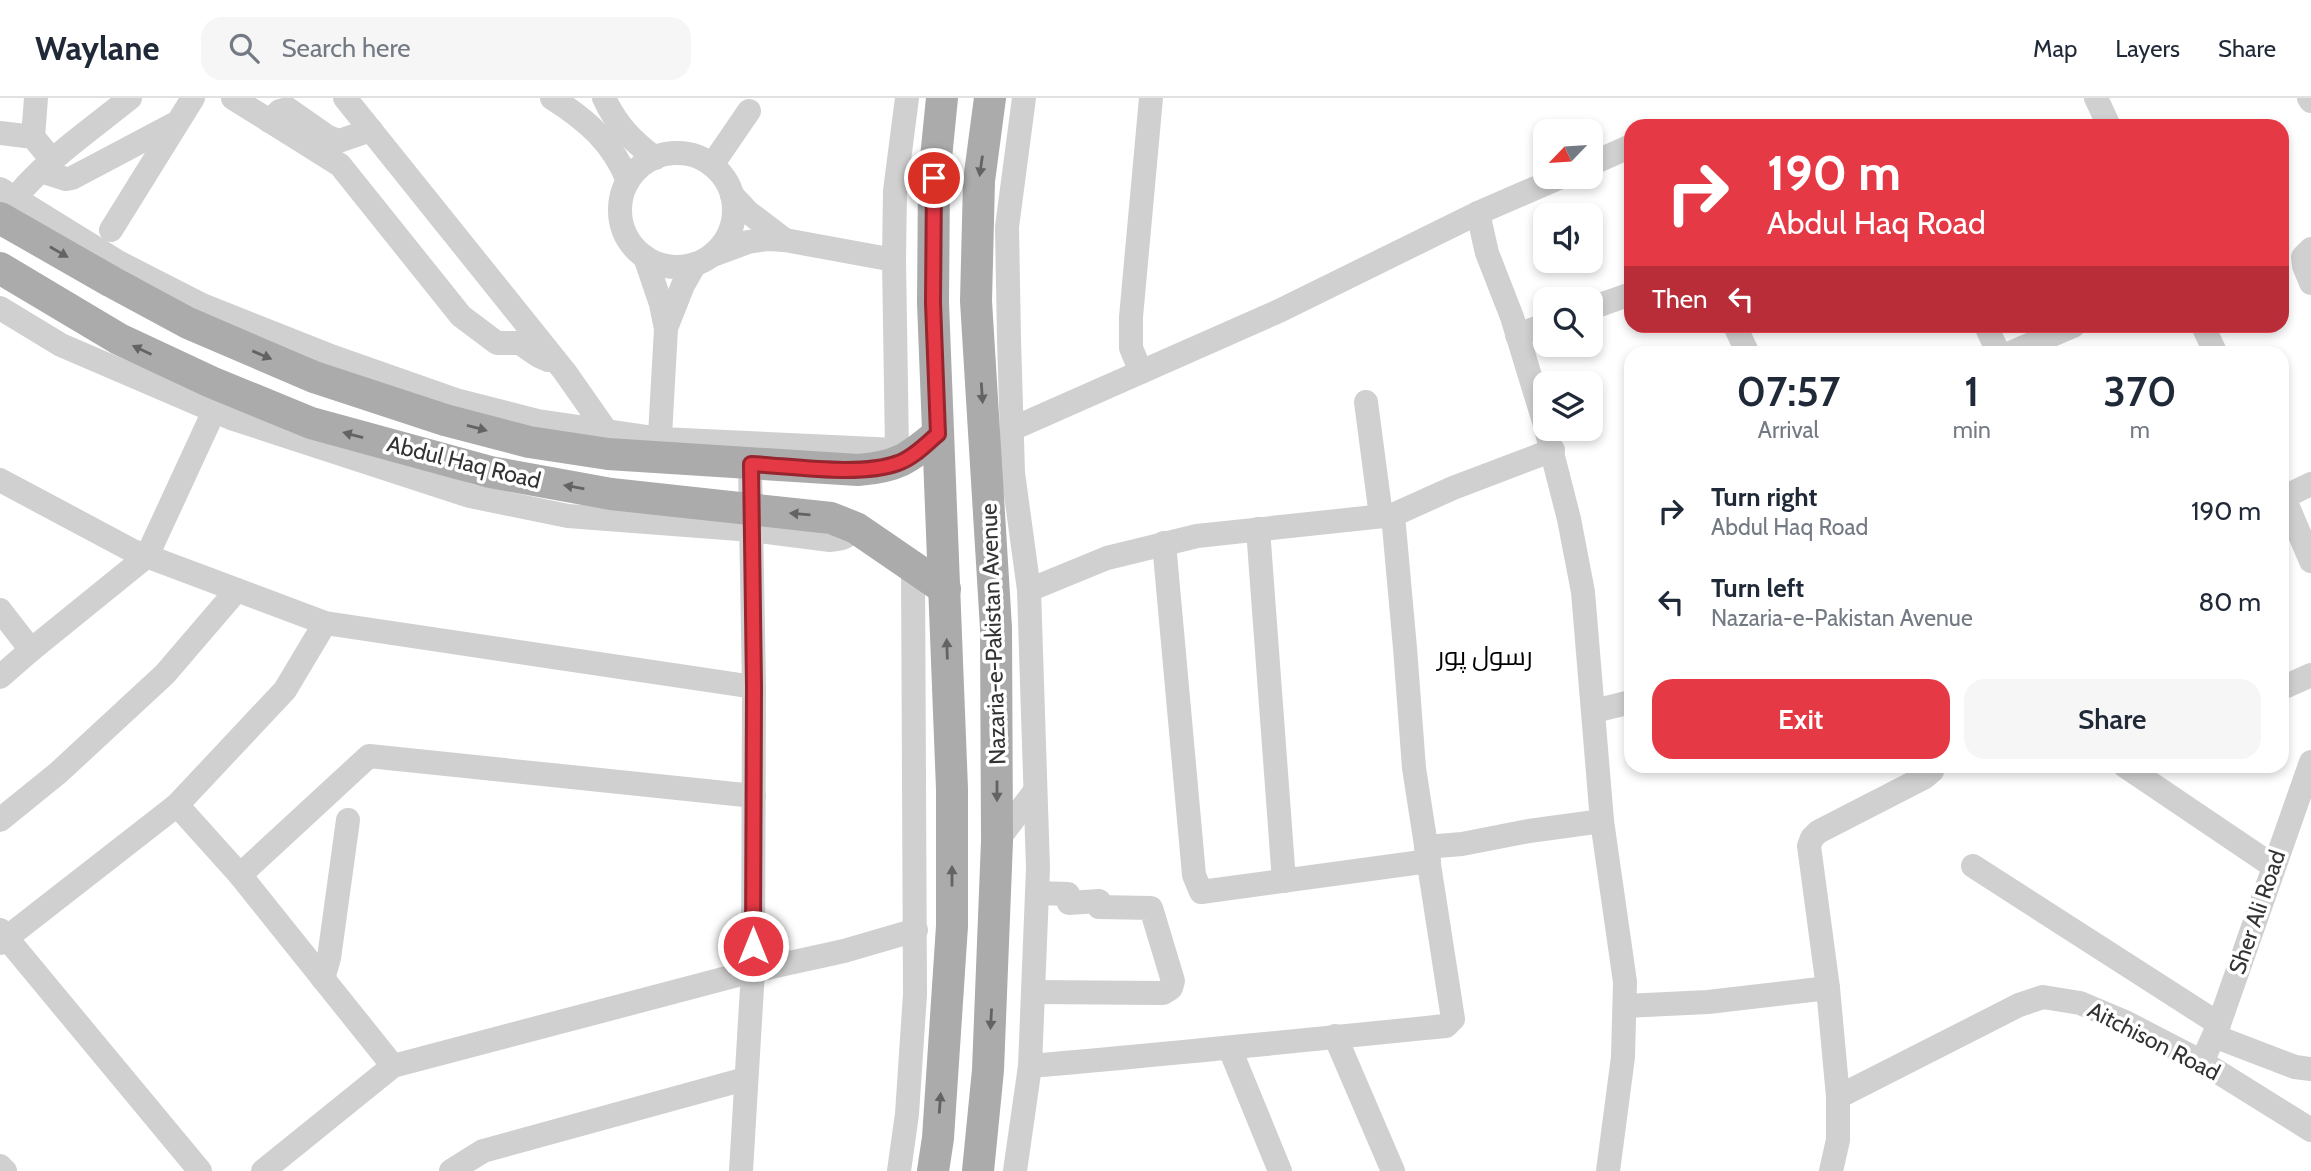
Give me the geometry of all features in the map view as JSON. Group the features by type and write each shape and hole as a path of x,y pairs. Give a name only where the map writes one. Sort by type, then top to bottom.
{"main road":[{"name":"Nazaria-e-Pakistan Avenue","path":"933,1171 938,1138 952,926 952,789 933,303 934,178 942,98"},
{"name":"Nazaria-e-Pakistan Avenue","path":"978,1171 988,1069 998,841 996,628 1003,502 976,301 979,181 990,98"},
{"name":"Abdul Haq Road","path":"4,206 188,323 314,377 445,420 529,442 607,443 660,448 751,464 858,470 880,468 938,434"},
{"name":"Abdul Haq Road","path":"0,268 119,339 211,382 311,423 490,472 751,520 831,518 856,528 945,589"}],"street":[{"path":"36,98 33,137 47,166 66,179 177,123"},
{"path":"4,206 47,166 130,98"},
{"path":"111,230 193,98"},
{"path":"233,98 340,165 461,316 497,343 520,343 539,356 558,364"},
{"path":"345,98 558,364 607,443"},
{"path":"552,98 602,136 621,162 628,181"},
{"path":"604,98 629,137 655,158"},
{"path":"645,257 666,328 660,448 899,456 895,191 907,98"},
{"path":"1019,1168 1030,1066 1037,893 1035,791 1029,590 1003,502 1012,429 1007,227 1024,98"},
{"path":"1141,372 1131,348 1131,317 1151,98"},
{"path":"2096,98 2106,119"},
{"path":"269,121 280,111 288,109 328,137 339,141 371,130"},
{"path":"712,165 749,111"},
{"path":"0,133 33,137"},
{"path":"1603,159 1624,149"},
{"path":"785,240 748,212 732,195 721,174 712,165 690,155 666,154 645,163 628,181 621,201 622,222 630,242 645,257 665,265 675,267 704,260 748,242 767,239 894,260"},
{"path":"1012,429 1279,311 1534,189"},
{"path":"666,328 678,295 704,260 726,240 733,219 732,195"},
{"path":"1478,214 1487,253 1533,387"},
{"path":"2311,249 2303,257 2311,282"},
{"path":"1603,304 1624,296"},
{"path":"0,308 61,345 214,411 338,455 470,496 568,516 751,520"},
{"path":"1517,335 1533,329"},
{"path":"2025,346 2052,333"},
{"path":"1030,1066 1230,1049 1451,1024 1453,1019 1414,768 1387,515 1366,402"},
{"path":"0,677 147,556 214,411"},
{"path":"1029,590 1107,558 1197,536 1387,515 1453,488 1537,441"},
{"path":"1550,441 1569,519 1583,592 1602,821 1625,982 1623,1057 1608,1171"},
{"path":"741,1171 753,971 754,687 751,464"},
{"path":"0,480 147,556 325,623 754,687"},
{"path":"2289,493 2311,484"},
{"path":"2289,510 2311,561"},
{"path":"1258,529 1284,881"},
{"path":"1164,543 1192,861 1198,888 1202,892 1284,881 1427,854 1529,831 1602,821"},
{"path":"899,1171 907,1114 916,930 913,567"},
{"path":"0,820 58,773 165,674 237,590"},
{"path":"0,610 31,650"},
{"path":"200,1171 2,937 177,805 285,690 325,623"},
{"path":"2289,685 2311,675"},
{"path":"1594,711 1624,704"},
{"path":"240,875 369,756 754,796"},
{"name":"Sher Ali Road","path":"2202,1062 2216,1030 2311,762"},
{"path":"1830,1171 1838,1140 1838,1097 1828,988 1810,846 1812,838 1930,773"},
{"path":"2135,773 2273,866"},
{"path":"998,841 1035,791"},
{"path":"177,805 240,875 393,1066"},
{"path":"323,979 329,958 348,820"},
{"path":"1973,866 2216,1030 2295,1067 2311,1069"},
{"path":"1033,992 1163,993 1171,988 1173,981 1151,908 1099,906 1099,901 1069,903 1068,894 1037,893"},
{"path":"263,1171 393,1066 753,971 844,951 916,930"},
{"path":"1625,1006 1708,1002 1828,988"},
{"name":"Aitchison Road","path":"1838,1097 2019,1005 2043,997 2080,1003 2125,1022 2202,1062 2311,1130"},
{"path":"1335,1036 1393,1171"},
{"path":"1230,1049 1280,1171"},
{"path":"451,1171 483,1152 746,1079"},
{"path":"0,1166 5,1171"}],"district":[{"name":"رسول پور","path":"1485,656"}],"route":[{"path":"753,946 751,464 858,470 880,468 901,463 938,434 933,303 934,178"}]}
